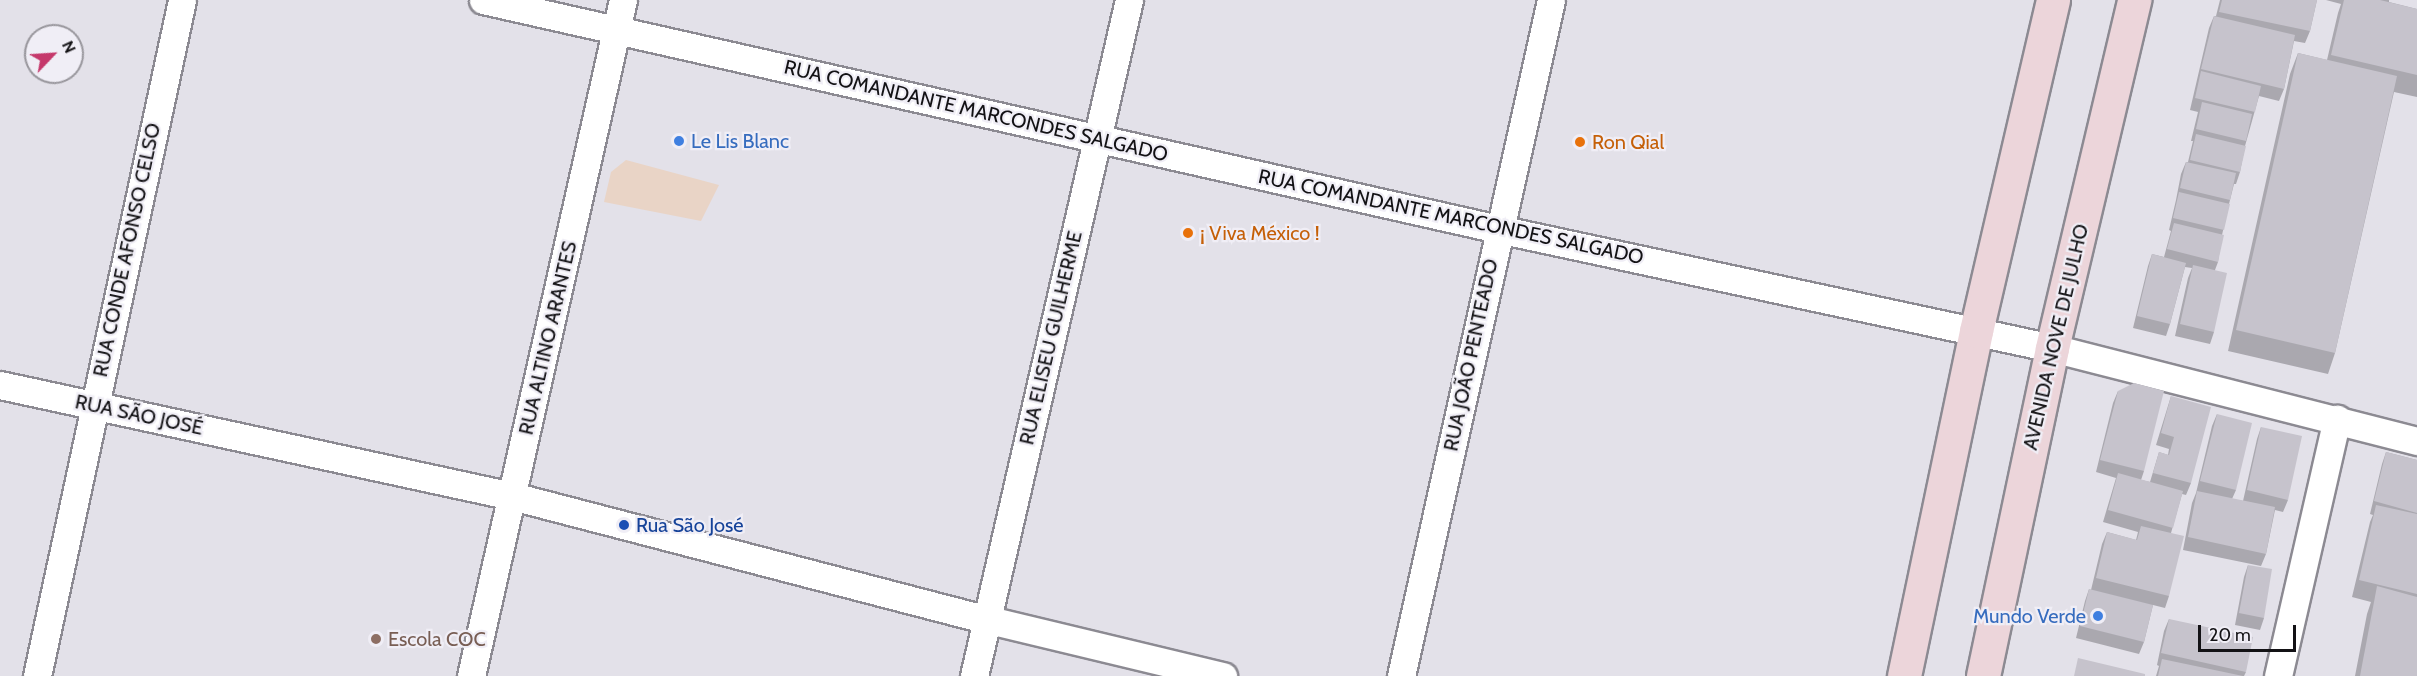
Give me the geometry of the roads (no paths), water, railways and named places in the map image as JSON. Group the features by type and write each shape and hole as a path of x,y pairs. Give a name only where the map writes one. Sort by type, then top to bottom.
{"main road":[{"path":"1904,676 1976,331 2053,0"},
{"name":"AVENIDA NOVE DE JULHO","path":"1983,676 2052,348 2134,0"}],"street":[{"name":"RUA CONDE AFONSO CELSO","path":"37,676 93,405 182,0"},
{"name":"RUA COMANDANTE MARCONDES SALGADO","path":"483,0 617,28 1498,229 2052,348 2417,441"},
{"name":"RUA ALTINO ARANTES","path":"471,676 623,0"},
{"name":"RUA ELISEU GUILHERME","path":"974,676 1129,0"},
{"name":"RUA JOÃO PENTEADO","path":"1401,676 1498,229 1551,0"},
{"name":"RUA SÃO JOSÉ","path":"0,385 512,496 985,620 1223,676"},
{"path":"2278,676 2337,419"}],"place":[{"name":"Le Lis Blanc","path":"679,141"},
{"name":"Ron Qial","path":"1580,142"},
{"name":"¡ Viva México !","path":"1188,233"},
{"name":"Rua São José","path":"624,525"},
{"name":"Mundo Verde","path":"2098,616"},
{"name":"Escola COC","path":"376,639"}]}
